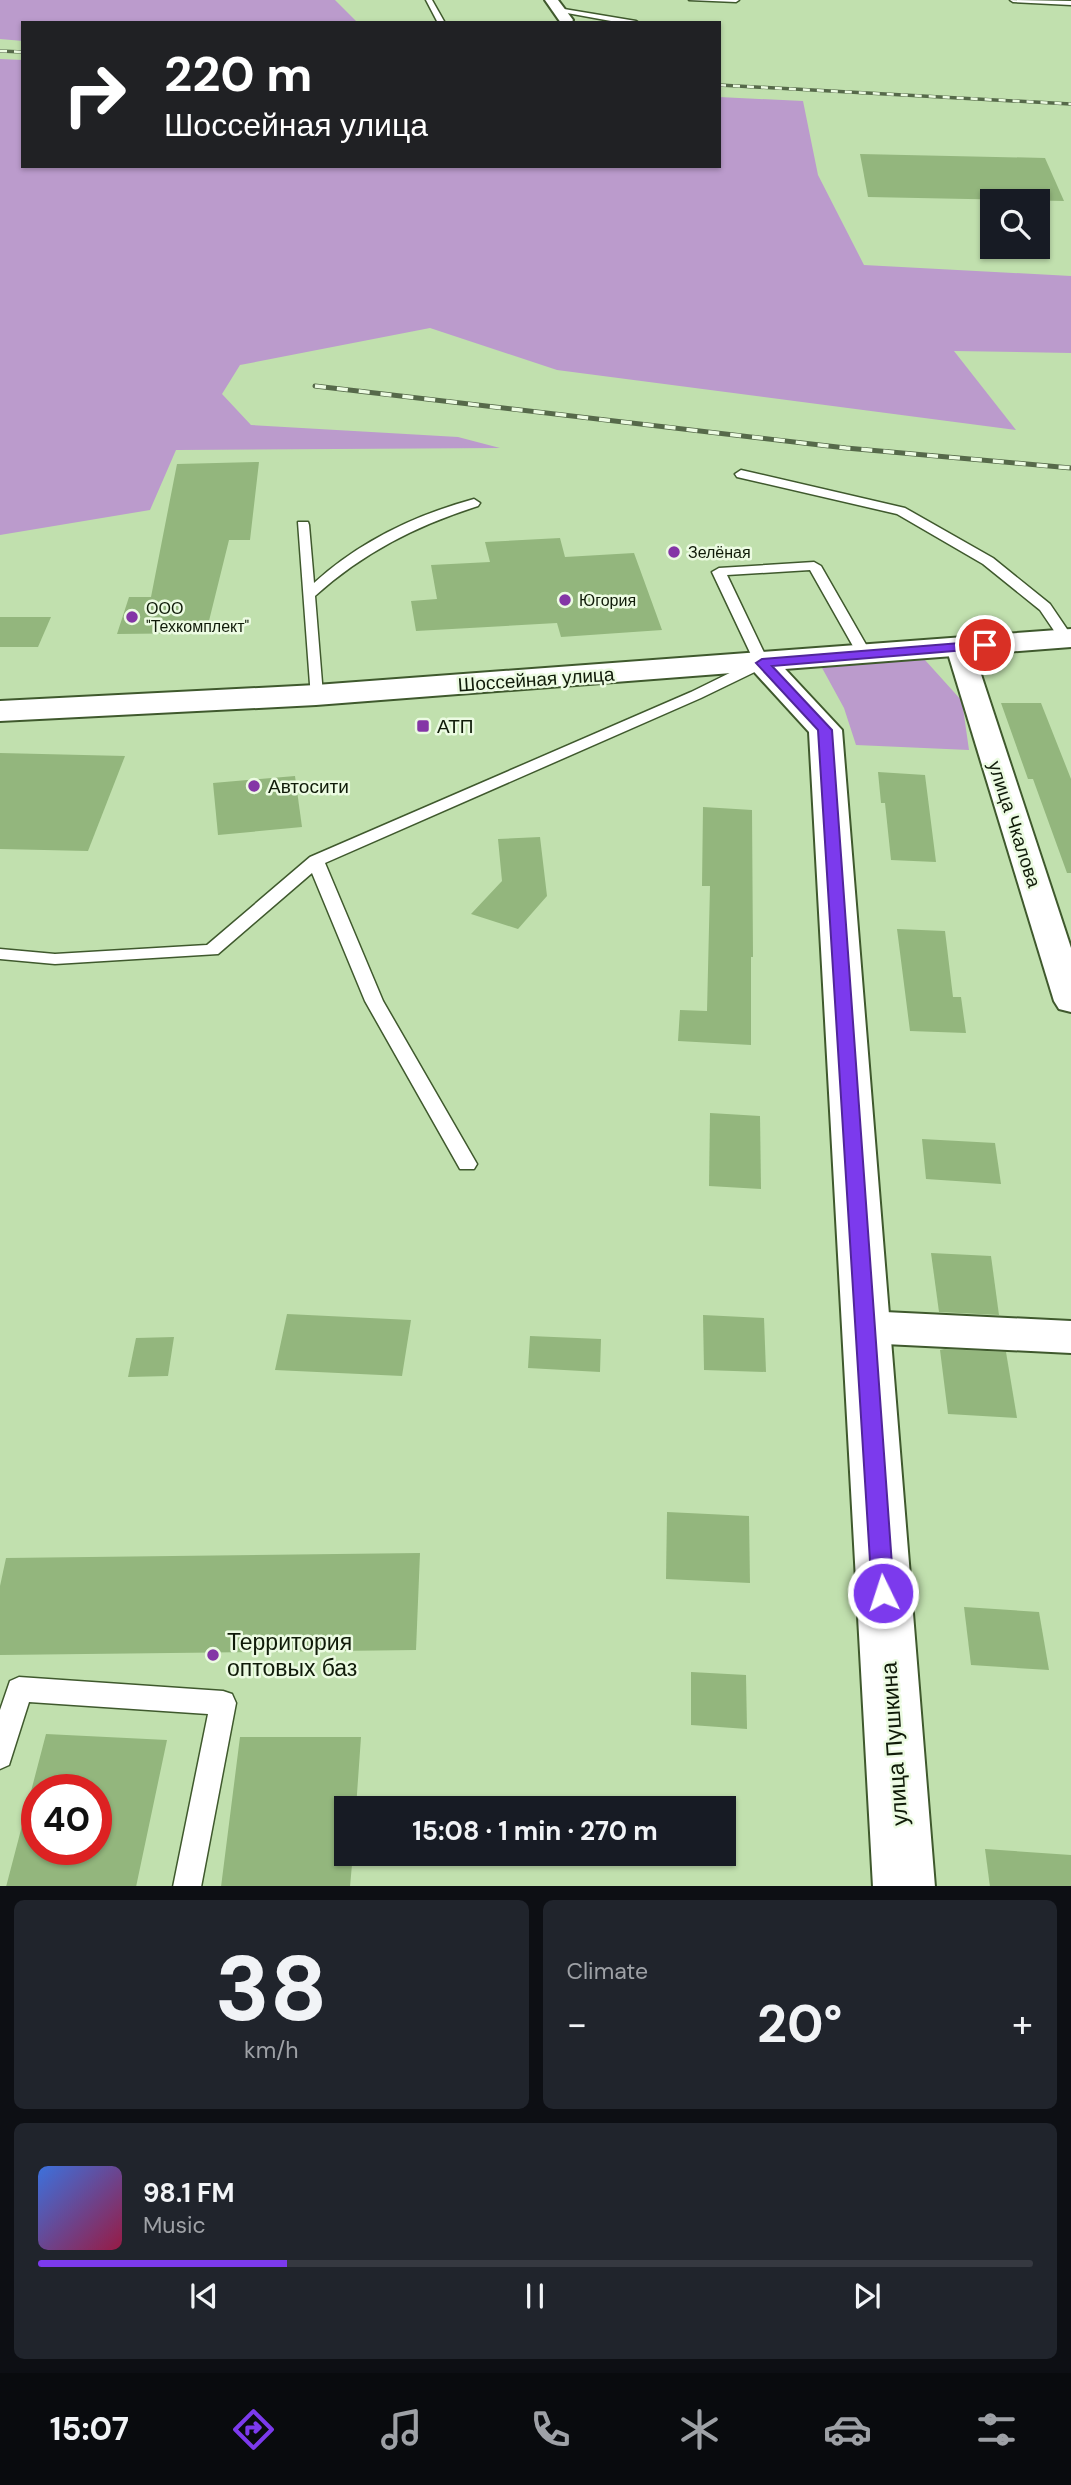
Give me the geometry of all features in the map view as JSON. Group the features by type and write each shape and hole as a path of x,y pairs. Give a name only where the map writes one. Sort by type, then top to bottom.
{"street":[{"name":"Шоссейная улица","path":"0,711 316,695 1068,638"},
{"name":"улица Чкалова","path":"959,647 1071,1001"},
{"name":"улица Пушкина","path":"762,663 825,730 904,1886"},
{"path":"864,1327 1071,1338"}],"lane":[{"path":"429,0 441,21"},
{"path":"692,0 736,0"},
{"path":"1013,0 1071,3"},
{"path":"557,13 620,21"},
{"path":"741,474 901,511 988,561 1045,607 1068,638"},
{"path":"310,594 339,565 378,540 423,519 474,502"},
{"path":"303,525 316,695"},
{"path":"0,954 55,959 212,950 316,861 696,695 762,663 719,572 814,566 864,654"},
{"path":"316,861 374,1002 467,1164"},
{"path":"0,1756 19,1689 223,1703 187,1886"}],"shaded area":[{"path":"0,0 335,0 356,21 21,21 21,41 0,39"},
{"path":"0,59 21,60 21,168 721,168 721,97 803,101 818,175 864,265 1071,276 1071,353 954,351 1016,430 557,370 430,328 240,365 222,394 251,425 458,437 500,448 176,450 150,510 0,535"},
{"path":"925,660 962,701 969,750 856,745 844,708 821,666"}],"building":[{"path":"860,154 1045,158 1064,201 1050,201 1050,189 980,189 980,199 868,197"},
{"path":"259,462 250,540 229,540 206,633 117,634 129,597 151,597 177,464"},
{"path":"560,538 565,557 634,553 662,630 561,637 557,623 416,631 411,601 437,599 431,565 490,562 485,542"},
{"path":"0,617 51,617 38,647 0,647"},
{"path":"1001,703 1041,703 1071,779 1071,873 1067,873 1033,779 1028,779"},
{"path":"0,753 125,756 88,851 0,849"},
{"path":"878,772 925,775 936,862 891,860 885,803 881,803"},
{"path":"295,776 302,827 218,835 213,783"},
{"path":"703,807 752,810 751,1045 678,1041 680,1010 707,1011 710,886 702,886"},
{"path":"540,837 547,896 518,929 471,914 502,881 498,839"},
{"path":"897,929 945,931 953,997 961,997 966,1033 910,1031"},
{"path":"710,1113 760,1116 761,1189 709,1186"},
{"path":"922,1139 995,1143 1001,1184 926,1179"},
{"path":"931,1253 991,1256 999,1315 939,1312"},
{"path":"287,1314 411,1320 402,1376 275,1370"},
{"path":"703,1315 764,1318 766,1372 704,1370"},
{"path":"530,1336 601,1339 600,1372 528,1368"},
{"path":"174,1337 168,1376 128,1377 136,1338"},
{"path":"940,1350 1006,1352 1017,1418 948,1414"},
{"path":"667,1512 749,1516 750,1583 666,1579"},
{"path":"420,1553 416,1650 0,1655 0,1586 6,1558"},
{"path":"964,1607 1039,1612 1049,1670 971,1665"},
{"path":"691,1672 746,1675 747,1729 691,1725"},
{"path":"46,1734 167,1740 136,1886 6,1886 21,1830 21,1865 112,1865 112,1774 36,1774"},
{"path":"240,1737 361,1737 357,1796 334,1796 334,1866 352,1866 350,1886 221,1886"},
{"path":"985,1849 1071,1855 1071,1886 990,1886"}],"railway":[{"path":"0,51 21,52"},
{"path":"721,85 1071,104"},
{"path":"315,386 846,448 1071,468"}],"place":[{"name":"Зелёная","path":"674,552"},
{"name":"Югория","path":"565,600"},
{"name":"ООО \"Техкомплект\"","path":"132,617"},
{"name":"АТП","path":"423,726"},
{"name":"Автосити","path":"254,786"},
{"name":"Территория оптовых баз","path":"213,1655"}],"route":[{"path":"883,1593 825,730 762,663 985,645"}]}
